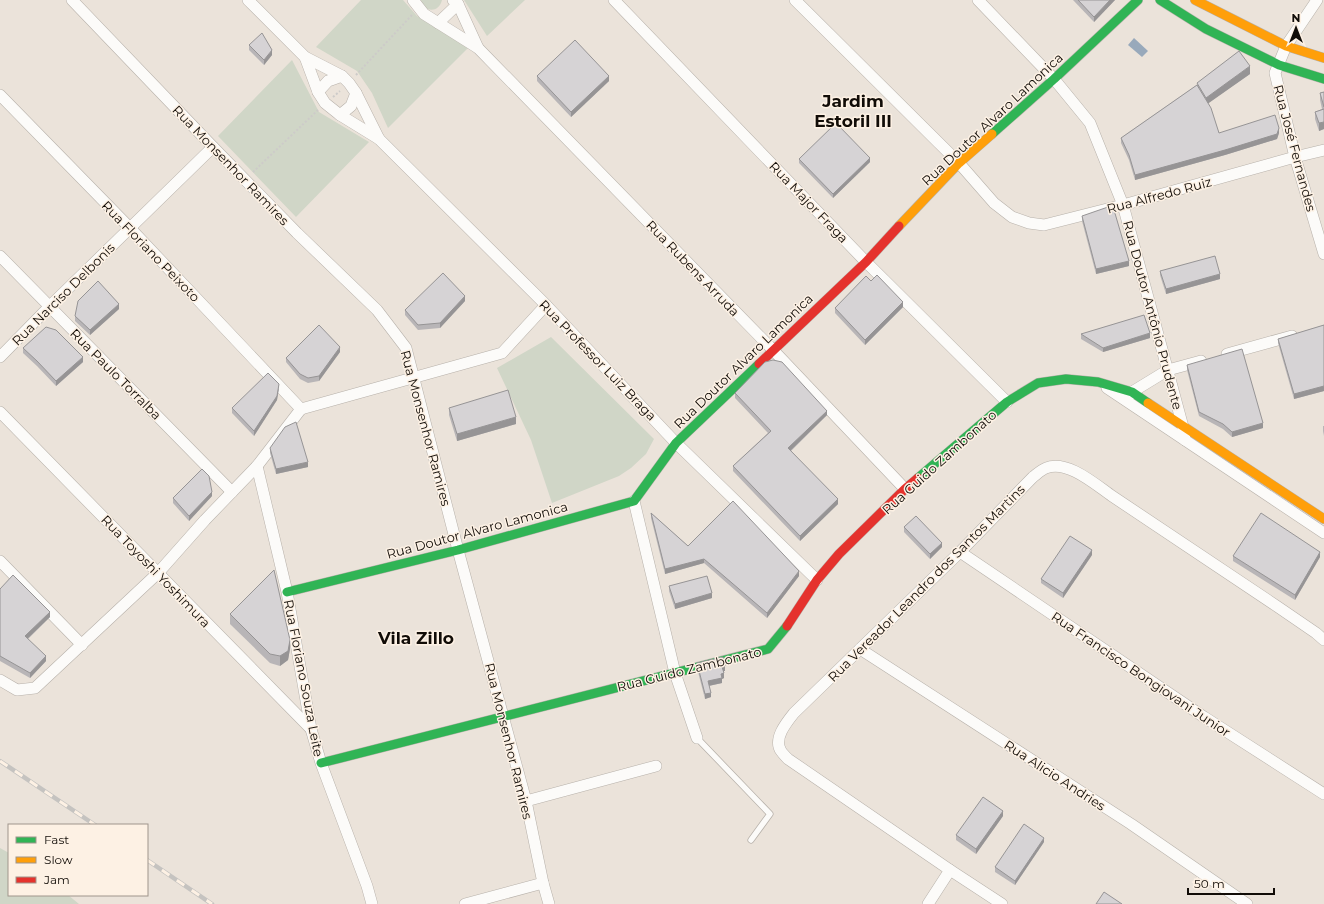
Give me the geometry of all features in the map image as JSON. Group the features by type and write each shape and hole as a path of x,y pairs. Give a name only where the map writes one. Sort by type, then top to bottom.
{"street":[{"name":"Rua Monsenhor Ramires","path":"72,0 297,233 377,310 406,348 458,550 526,801 550,904"},
{"name":"Rua Professor Luiz Braga","path":"248,0 305,57 345,80 356,93 379,139"},
{"name":"Rua Major Fraga","path":"614,0 866,262 1007,402"},
{"name":"Rua Alfredo Ruiz","path":"795,0 959,163 994,203 1012,216 1029,223 1044,224 1123,205 1324,150"},
{"name":"Rua Doutor Antônio Prudente","path":"978,0 1054,79 1090,123 1123,205 1168,370 1185,440"},
{"name":"Rua Doutor Alvaro Lamonica","path":"287,592 458,550 634,501 676,443 866,262 959,163 1054,79 1138,0"},
{"path":"1160,0 1206,29 1279,65 1324,79"},
{"path":"1197,0 1286,46 1324,58"},
{"name":"Rua José Fernandes","path":"1316,0 1286,46 1275,73 1295,157 1324,254"},
{"name":"Rua Rubens Arruda","path":"415,2 438,23 478,48 774,351 905,489"},
{"name":"Rua Rubens Arruda","path":"438,23 456,2 478,48"},
{"name":"Rua Professor Luiz Braga","path":"305,57 318,92 325,103 340,115 379,139 546,305 676,443 817,580"},
{"path":"318,92 328,81 345,80"},
{"path":"340,115 351,106 356,93"},
{"name":"Rua Floriano Peixoto","path":"0,95 130,228 301,409"},
{"name":"Rua Narciso Delbonis","path":"0,357 49,307 213,147"},
{"name":"Rua Paulo Torralba","path":"0,256 232,492"},
{"path":"0,680 17,690 36,688 158,573 205,520 257,466 301,409 414,379 502,353 546,305"},
{"path":"1128,396 1168,370 1302,333"},
{"name":"Rua Guido Zambonato","path":"321,763 768,649 787,626 817,580 839,554 905,489 1007,402 1038,383 1066,379 1098,382 1128,396 1183,427 1302,518 1324,533"},
{"name":"Rua Guido Zambonato","path":"1128,396 1185,440 1228,462 1321,515"},
{"name":"Rua Toyoshi Yoshimura","path":"0,412 311,729"},
{"name":"Rua Floriano Souza Leite","path":"257,466 287,592 311,729 321,763 367,886 372,904"},
{"name":"Rua Vereador Leandro dos Santos Martins","path":"1002,904 788,759 780,750 779,737 784,725 794,713 960,552 1033,477 1046,468 1059,466 1069,468 1092,481 1119,501 1272,602 1324,640"},
{"path":"634,501 675,673 696,738"},
{"path":"1302,518 1321,515"},
{"name":"Rua Francisco Bongiovani Junior","path":"960,552 1204,717 1324,794"},
{"path":"0,561 82,645"},
{"name":"Rua Alicio Andries","path":"860,649 1131,824 1247,904"},
{"path":"526,801 656,766"},
{"path":"928,904 950,870"},
{"path":"465,904 544,883"}],"lane":[{"path":"696,738 770,814 750,840"}],"path":[{"path":"245,180 325,103 415,2"}],"green space":[{"path":"361,0 403,0 417,16 468,48 388,128 372,93 357,71 316,47"},
{"path":"421,0 442,0 438,7 432,10 425,7"},
{"path":"464,0 525,0 487,36"},
{"path":"292,60 319,112 369,142 296,217 218,136"},
{"path":"551,337 654,439 646,454 631,468 619,476 552,503 531,440 497,368"},
{"path":"0,848 8,852 8,896 69,896 79,904 0,904"}],"water":[{"path":"1134,38 1148,51 1142,57 1128,45"}],"building":[{"path":"1078,0 1110,0 1094,17"},
{"path":"262,33 272,50 264,60 249,45"},
{"path":"575,40 609,76 571,112 537,76"},
{"path":"1239,51 1250,66 1206,98 1197,83"},
{"path":"1197,85 1211,108 1219,133 1275,115 1279,128 1277,134 1135,175 1129,155 1121,138"},
{"path":"1324,92 1324,107 1320,93"},
{"path":"1324,109 1324,122 1319,123 1315,112"},
{"path":"836,123 870,158 833,194 799,159"},
{"path":"1108,207 1114,210 1129,261 1096,269 1082,216"},
{"path":"1215,256 1220,274 1166,289 1160,271"},
{"path":"443,273 465,296 440,323 418,325 405,310"},
{"path":"877,275 903,302 865,340 835,308 866,276 871,281"},
{"path":"98,281 119,304 90,330 75,316 78,301"},
{"path":"1144,315 1150,333 1103,348 1081,334"},
{"path":"319,325 340,347 319,376 308,378 300,374 286,358"},
{"path":"1324,325 1324,386 1294,394 1278,339"},
{"path":"46,327 56,330 83,357 56,381 23,348"},
{"path":"1242,349 1263,423 1232,432 1223,424 1199,412 1187,365"},
{"path":"773,360 782,362 827,411 788,448 838,499 800,536 733,466 771,431 735,393 765,362"},
{"path":"268,373 279,384 277,396 254,431 232,408"},
{"path":"508,390 516,417 457,434 449,408"},
{"path":"296,422 308,462 276,469 270,448 285,427"},
{"path":"202,469 209,476 212,492 189,516 173,498"},
{"path":"733,501 799,571 767,613 704,559 665,569 651,513 688,546"},
{"path":"1261,513 1320,552 1295,595 1233,556"},
{"path":"916,516 942,543 930,554 904,527"},
{"path":"1070,536 1092,550 1063,593 1041,579"},
{"path":"274,570 290,640 288,651 280,656 270,654 230,614"},
{"path":"13,575 50,612 25,636 46,656 30,673 0,656 0,589"},
{"path":"707,576 712,593 675,604 669,586"},
{"path":"723,657 725,666 722,667 724,673 721,674 722,678 708,681 711,693 705,694 697,663"},
{"path":"983,797 1003,811 976,849 956,835"},
{"path":"1024,824 1044,838 1015,881 995,867"},
{"path":"1104,892 1122,904 1096,904"}],"railway":[{"path":"0,761 94,824"},
{"path":"148,861 212,904"}],"traffic: fast":[{"path":"992,134 1054,79 1138,0"},
{"path":"1160,0 1206,29 1279,65 1324,79"},
{"path":"287,592 458,550 634,501 676,443 759,364"},
{"path":"918,478 1007,402 1038,383 1066,379 1098,382 1132,392 1148,403"},
{"path":"321,763 768,649 787,626"}],"traffic: slow":[{"path":"1195,0 1286,46 1324,58"},
{"path":"899,226 959,163 992,134"},
{"path":"1148,403 1324,519"}],"traffic: jam":[{"path":"759,364 866,262 899,226"},
{"path":"787,626 817,580 839,554 918,478"}],"district":[{"name":"Jardim Estoril III","path":"853,111"},
{"name":"Vila Zillo","path":"416,638"}]}
